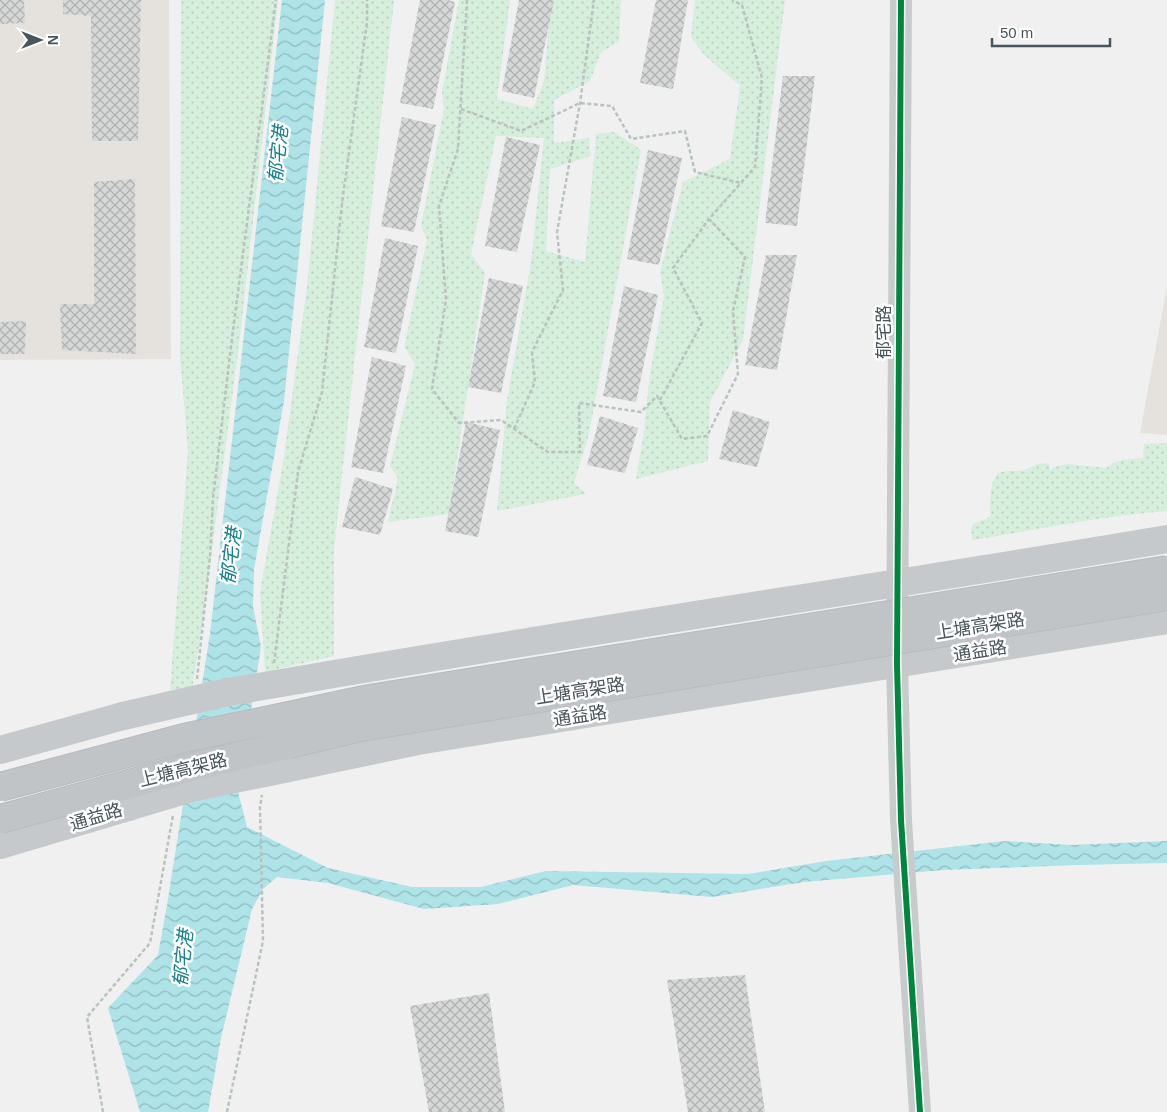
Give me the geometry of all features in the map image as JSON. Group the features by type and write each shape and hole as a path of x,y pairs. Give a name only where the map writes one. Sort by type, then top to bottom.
{"highway":[{"name":"上塘高架路","path":"0,787 184,738 369,699 1167,570"},
{"name":"上塘高架路","path":"0,819 188,768 361,727 1167,596"}],"main road":[{"path":"0,750 123,716 228,692 421,659 898,584 1167,539"},
{"name":"通益路","path":"0,845 191,788 418,741 1167,620"}],"street":[{"name":"郁宅路","path":"900,0 897,664 901,820 920,1112"}],"path":[{"path":"196,687 210,557 213,498 276,0"},
{"path":"273,672 298,472 322,392 342,203 367,22 367,0"},
{"path":"467,0 458,149 438,206 446,300 432,389 458,423 501,420 548,452 580,452 579,403 641,412 658,396 682,439 706,436 738,374 733,311 745,257 709,219"},
{"path":"514,429 535,382 532,352 564,290 557,232 580,103 594,0"},
{"path":"660,400 702,323 672,268 709,219 755,167 762,78 742,5 732,0"},
{"path":"742,5 746,0"},
{"path":"461,108 521,131 580,103 612,106 631,139 685,131 695,172 740,183"},
{"path":"227,1112 263,941 260,807 262,787"},
{"path":"104,1112 87,1018 150,942 173,815"}],"shaded area":[{"path":"0,0 169,0 171,359 0,360"},
{"path":"1167,286 1167,435 1140,433"}],"green space":[{"path":"181,0 278,0 240,337 201,633 192,689 170,690 188,451 180,357"},
{"path":"335,0 394,0 334,549 334,656 265,672 260,592 283,463 307,287"},
{"path":"459,0 510,0 497,99 533,109 544,81 551,0 621,0 619,42 601,52 590,81 554,100 554,143 589,138 591,156 550,169 546,251 585,262 596,134 615,132 641,150 589,434 574,483 586,494 497,511 507,400 531,262 544,138 496,136 471,254 485,273 449,514 388,522 398,478 390,466 415,364 404,347 427,240 421,226 444,109 442,92"},
{"path":"695,0 785,0 743,340 710,402 708,461 636,479 643,438 650,374 664,296 660,272 683,182 730,159 740,86 704,55 691,37"},
{"path":"1167,443 1167,511 1093,520 972,540 971,529 973,524 990,517 992,485 994,479 1001,472 1021,471 1041,464 1050,464 1049,470 1068,464 1106,468 1115,462 1143,458 1144,444"}],"water":[{"name":"郁宅港","path":"282,0 325,0 284,401 254,569 253,606 261,647 238,792 247,827 328,868 412,887 481,887 546,871 748,874 826,861 1005,841 1072,845 1167,841 1167,863 943,870 804,882 712,897 573,885 498,904 424,909 328,883 277,877 263,889 252,909 221,1038 208,1112 140,1112 108,1008 158,955 167,905 210,634"}],"building":[{"path":"0,0 24,0 25,23 0,24"},
{"path":"63,0 141,0 138,141 92,141 91,16 63,14"},
{"path":"420,0 448,0 455,2 433,109 400,103"},
{"path":"519,0 554,0 534,98 502,91"},
{"path":"656,0 688,0 673,89 640,83"},
{"path":"783,76 815,76 797,226 765,223"},
{"path":"402,117 436,125 414,232 381,226"},
{"path":"506,137 540,145 517,252 485,246"},
{"path":"648,150 682,158 659,265 627,259"},
{"path":"135,179 136,354 62,350 60,304 94,304 94,182"},
{"path":"385,238 418,246 396,353 364,347"},
{"path":"766,255 797,255 777,370 745,365"},
{"path":"489,278 523,286 501,393 468,387"},
{"path":"624,286 658,295 636,402 603,396"},
{"path":"26,321 25,354 0,354 0,322"},
{"path":"372,357 406,366 383,473 351,467"},
{"path":"733,410 770,422 757,467 719,459"},
{"path":"600,416 638,428 625,473 587,465"},
{"path":"466,422 500,430 478,537 445,531"},
{"path":"355,477 393,489 380,535 342,527"},
{"path":"745,975 765,1112 688,1112 667,980"},
{"path":"489,993 505,1112 429,1112 410,1006"}],"cycle path":[{"path":"901,0 897,664 901,820 920,1112"}]}
